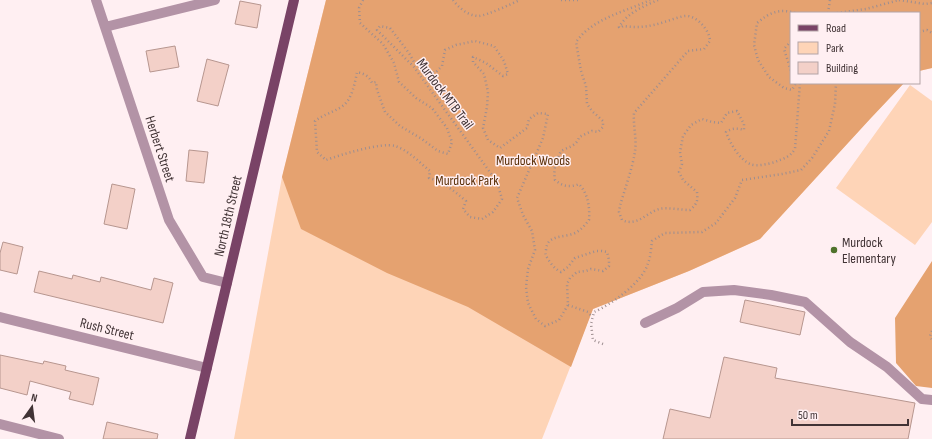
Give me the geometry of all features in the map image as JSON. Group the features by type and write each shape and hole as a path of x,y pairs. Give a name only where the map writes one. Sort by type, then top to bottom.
{"main road":[{"name":"North 18th Street","path":"190,439 294,0"}],"street":[{"name":"Herbert Street","path":"96,0 169,220 203,277 227,283"},
{"path":"105,28 215,0"},
{"path":"645,323 677,308 703,292 734,290 771,295 805,302 850,342 887,367 922,398 932,400"},
{"name":"Rush Street","path":"0,317 207,368"},
{"path":"0,424 59,439"}],"path":[{"name":"Murdock MTB Trail","path":"364,0 359,8 360,23 383,44 394,63 399,82 416,98 432,108 447,128 452,142 448,154 438,151 422,139 400,126 384,112 376,82 372,83 364,73 358,72 353,89 345,104 315,121 317,152 326,160 341,154 380,145 394,146 407,152 430,171 429,178 449,186 466,201 464,209 470,217 482,219 492,212 502,199 497,182 414,67 377,30 380,26 390,28 414,62 423,70 436,72 442,66 445,50 456,45 475,41 494,46 504,61 508,74 503,76 486,63 473,57 473,62 484,74 488,92 483,128 488,140 500,148 527,128 529,119 538,113 548,114 543,138 517,198 523,216 532,230 535,250 528,269 526,287 528,303 536,319 545,326 559,320 568,305"},
{"path":"453,0 458,8 469,14 479,16 520,0"},
{"path":"561,0 578,0"},
{"path":"592,317 588,312 568,305 567,284 570,278 577,272 591,269 603,271 609,266 607,252 596,251 575,258 568,267 561,272 555,268 546,257 548,242 553,238 576,232 589,220 588,203 583,188 579,184 568,186 559,184 555,180 554,165 557,157 561,150 575,145 579,137 592,131 598,132 603,127 603,121 592,112 587,104 586,86 581,71 576,42 581,34 605,18 650,0"},
{"path":"658,0 639,8 621,23 619,27 652,26 686,16 698,21 703,26 710,37 710,41 704,49 688,51 634,113 633,123 635,152 620,206 619,212 622,220 628,223 658,209 667,208 690,210 696,205 698,200 697,192 683,180 679,172 682,164 680,152 683,136 691,124 702,120 721,123 727,113 737,111 744,124 744,130 738,128 731,129 726,132 738,154 750,165 772,163 790,156 795,149 800,84"},
{"path":"828,12 830,0"},
{"path":"844,12 866,9 899,0 925,4 932,3"},
{"path":"792,12 786,10 768,14 757,23 754,45 758,60 769,78 784,88 792,90 795,84"},
{"path":"920,32 928,30 932,33"},
{"path":"790,42 784,49 790,68"},
{"path":"603,344 593,340 592,317 594,312 605,307 640,278 648,264 652,242 665,233 702,232 716,222 735,198 742,180 801,170 812,158 829,131 835,104 836,84"},
{"path":"932,331 930,336 932,340"}],"green space":[{"name":"Murdock Woods","path":"326,0 932,0 932,68 920,71 920,12 790,12 790,84 903,84 760,239 689,271 593,309 542,439 234,439 282,177"},
{"name":"Murdock Woods","path":"326,0 932,0 932,68 920,71 920,12 790,12 790,84 903,84 760,239 689,271 593,309 571,367 468,307 387,273 301,229 282,177"},
{"path":"910,85 932,101 932,222 915,245 836,188"},
{"path":"932,261 932,388 916,386 896,363 895,318"}],"building":[{"path":"240,1 261,5 257,28 235,24"},
{"path":"175,46 179,67 150,72 146,51"},
{"path":"207,59 229,65 218,106 197,101"},
{"path":"189,150 208,152 204,183 186,181"},
{"path":"112,184 135,189 127,229 104,224"},
{"path":"3,242 23,247 17,274 0,270 0,253"},
{"path":"39,271 72,279 73,275 100,282 101,277 151,290 154,278 173,283 163,323 34,292"},
{"path":"745,300 805,312 800,335 740,322"},
{"path":"0,355 43,364 44,361 66,366 65,370 99,378 93,405 69,399 71,392 30,381 27,395 0,388"},
{"path":"724,357 777,368 775,378 915,403 908,439 663,439 670,409 710,418"},
{"path":"107,422 158,434 157,439 103,439"}],"place":[{"name":"Murdock Elementary","path":"834,250"}],"park label":[{"name":"Murdock Park","path":"467,180"}]}
